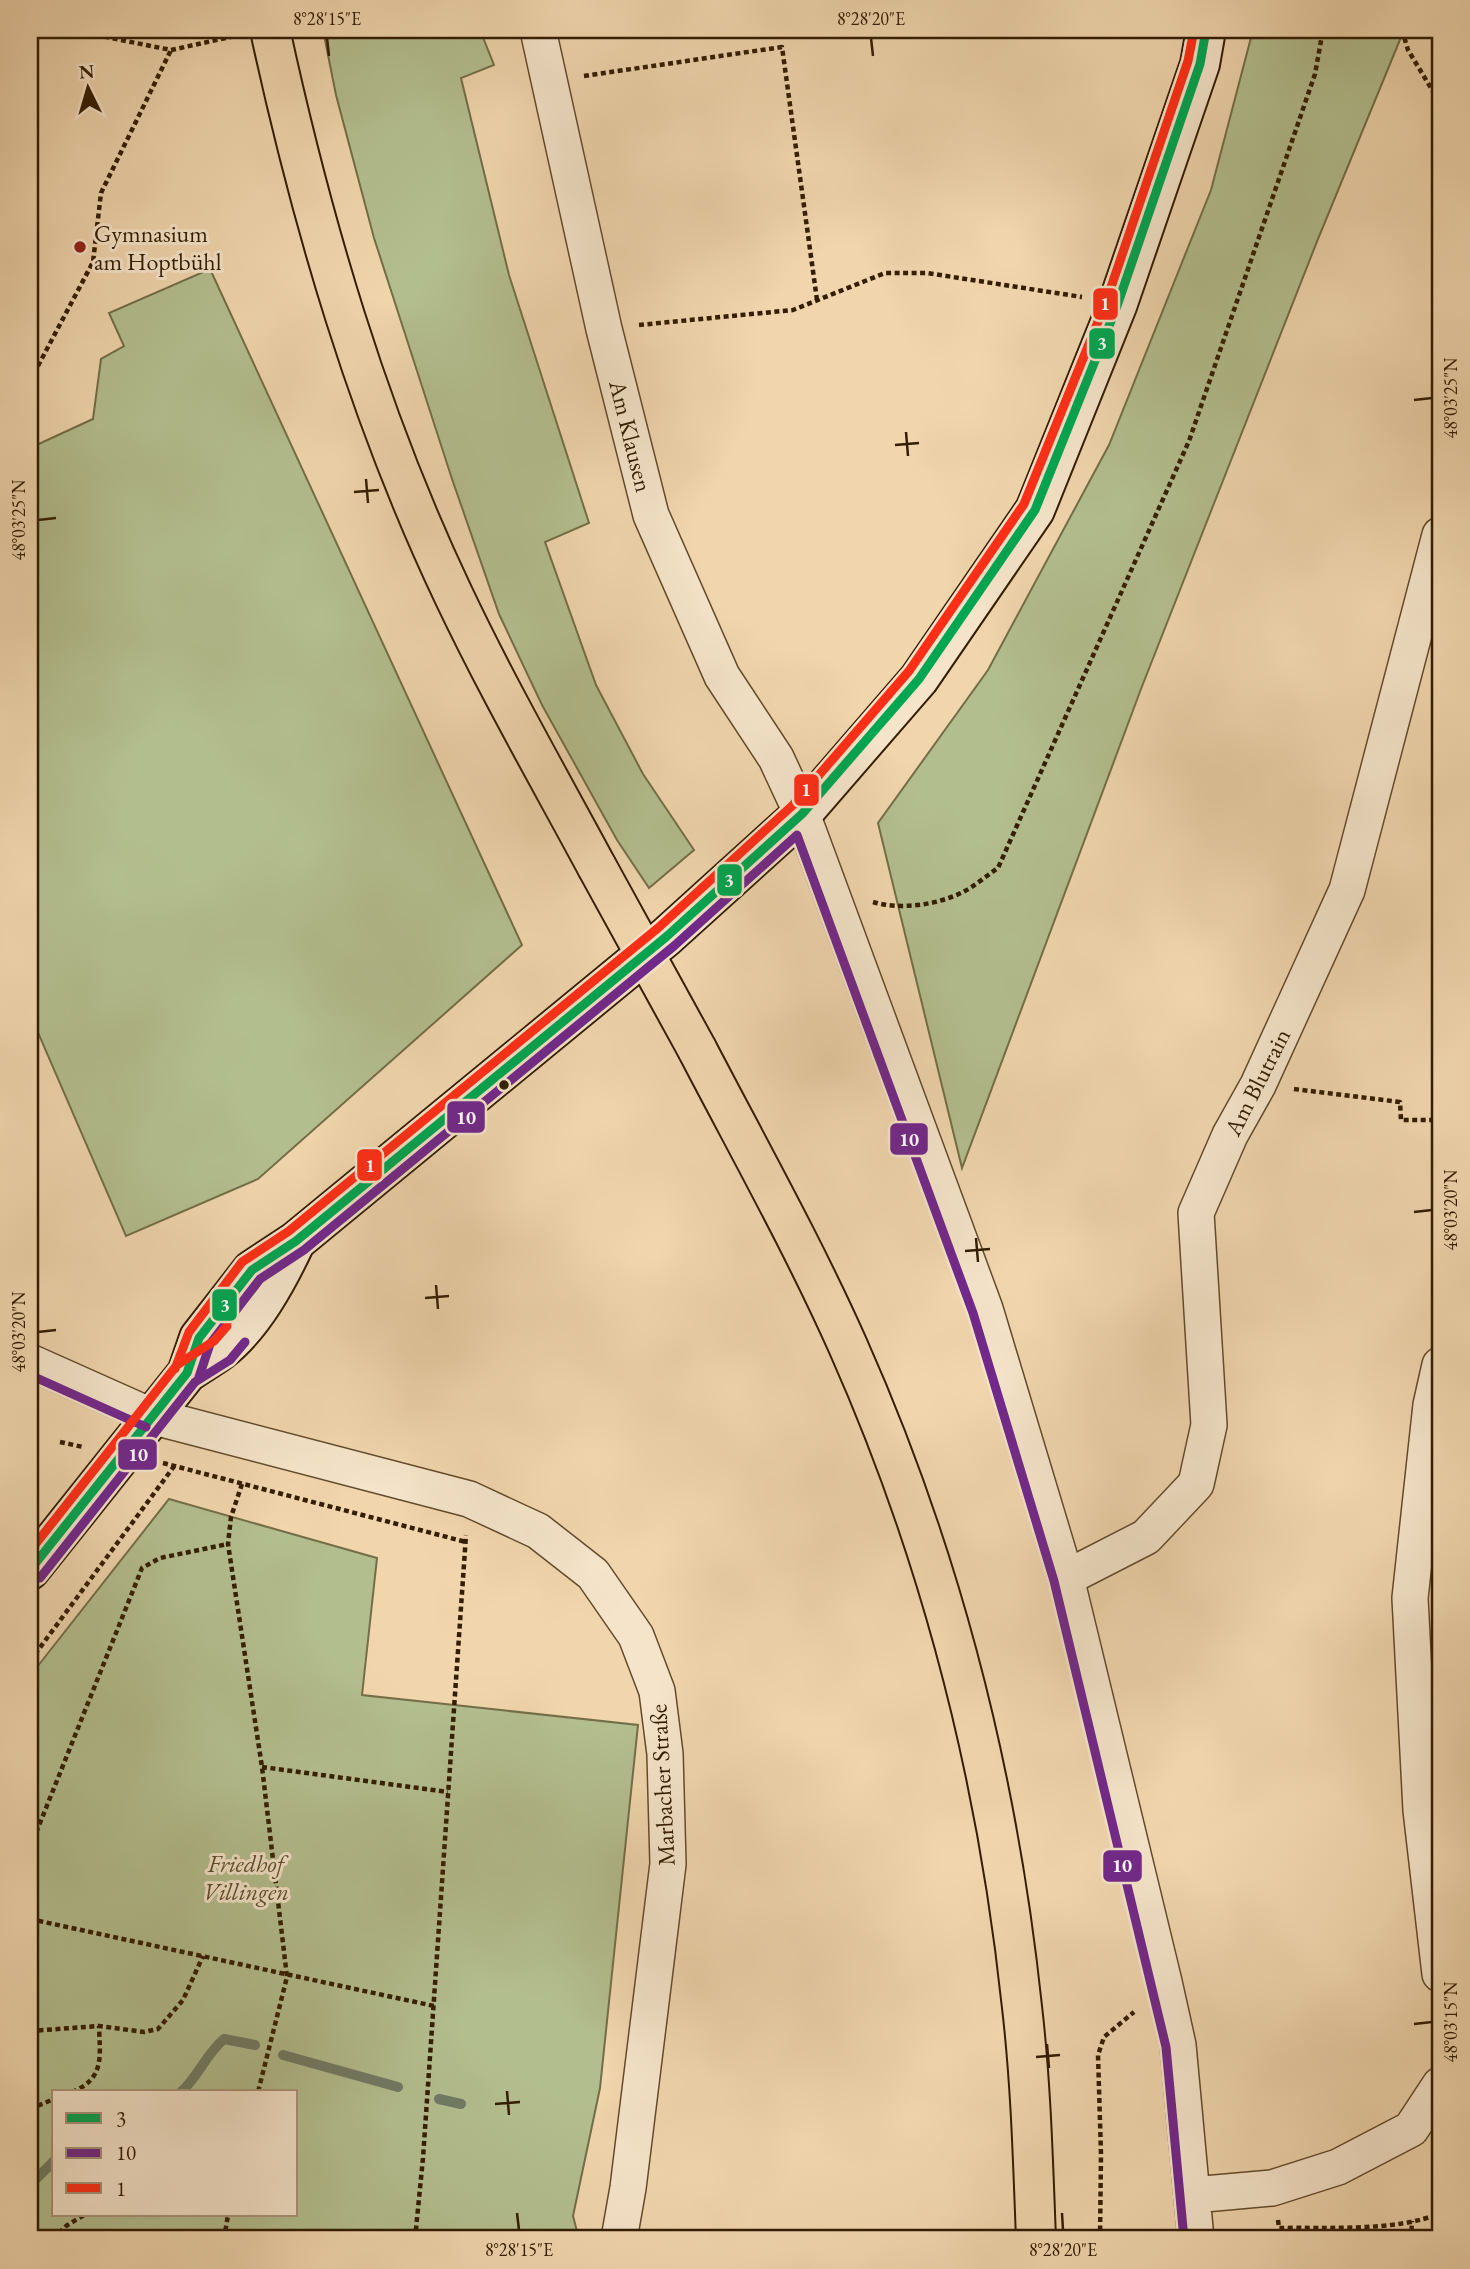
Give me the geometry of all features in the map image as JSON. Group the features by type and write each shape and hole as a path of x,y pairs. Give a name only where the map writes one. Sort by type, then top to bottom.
{"main road":[{"path":"253,33 279,75 311,205 341,308 374,405 452,592 497,684 697,1049 806,1259 848,1347 886,1438 919,1530 948,1623 994,1814 1023,2009 1036,2239"}],"street":[{"name":"Am Klausen","path":"538,30 604,329 651,514 722,676 776,758 832,890 985,1309 1066,1578 1178,2045 1196,2239"},
{"path":"30,1570 187,1373 222,1350 275,1287 296,1241 666,937 802,814 919,679 1035,510 1117,306 1200,64 1206,30"},
{"name":"Am Blutrain","path":"1066,1578 1146,1537 1196,1484 1209,1425 1196,1213 1230,1135 1258,1085 1347,890 1440,535"},
{"name":"Marbacher Straße","path":"30,1362 151,1416 469,1499 538,1531 593,1574 636,1636 657,1691 665,1754 668,1864 619,2239"},
{"path":"1440,1365 1431,1405 1410,1598 1422,1810 1440,1974"},
{"path":"1193,2195 1272,2188 1338,2167 1410,2129 1440,2085"}],"path":[{"path":"71,30 171,50 253,33"},
{"path":"832,890 881,905 920,905 961,893 998,868 1189,441 1315,74 1323,30"},
{"path":"1402,30 1408,50 1440,103"},
{"path":"548,81 782,47 817,300"},
{"path":"30,381 93,262 101,193 171,50"},
{"path":"604,329 793,310 885,273 927,273 1068,294 1117,306"},
{"path":"1258,1085 1400,1102 1401,1120 1440,1120"},
{"path":"30,1661 175,1465 466,1542 415,2239"},
{"path":"242,1484 231,1517 228,1544 262,1767 288,1976 259,2090"},
{"path":"30,1849 142,1568 160,1558 228,1544"},
{"path":"262,1767 449,1792"},
{"path":"30,1919 434,2006"},
{"path":"30,2031 99,2026 144,2032 158,2029 183,2000 203,1956"},
{"path":"1100,2239 1098,2055 1104,2037 1126,2020 1164,1982"},
{"path":"78,2090 87,2087 100,2066 99,2026"},
{"path":"30,2109 52,2100"},
{"path":"1272,2188 1279,2228 1370,2226 1426,2220 1440,2213"},
{"path":"53,2239 66,2226 82,2216"},
{"path":"224,2239 228,2216"},
{"path":"1411,2239 1412,2221"}],"green space":[{"path":"323,30 480,30 494,65 461,78 509,275 589,523 545,542 596,685 643,774 694,850 649,888 617,840 542,705 499,614 374,238 336,95"},
{"path":"1253,30 1404,30 1318,239 1141,689 962,1168 878,823 988,670 1109,445 1211,190"},
{"path":"210,269 522,945 258,1179 126,1236 30,1014 30,448 93,419 101,359 124,346 109,313"},
{"name":"Friedhof Villingen","path":"169,1499 377,1558 362,1695 638,1725 600,2088 573,2216 579,2239 30,2239 30,1676"}],"waterway":[{"path":"183,2090 224,2039 255,2045"},
{"path":"283,2055 398,2087"},
{"path":"439,2099 461,2104"},
{"path":"30,2185 52,2163"}],"transit line":[{"name":"1","path":"175,1369 189,1332 242,1262 289,1231 658,928 793,805 909,671 1024,504 1106,302 1188,61 1194,30"},
{"name":"3","path":"30,1570 187,1373 199,1338 252,1270 296,1241 666,937 802,814 919,679 1035,510 1117,306 1200,64 1206,30"},
{"name":"10","path":"199,1377 210,1344 260,1279 304,1250 674,946 797,835 973,1313 1054,1581 1166,2047 1184,2239"},
{"name":"1","path":"30,1551 177,1365 214,1341 227,1326"},
{"name":"10","path":"40,1578 195,1382 230,1360 245,1342"},
{"name":"10","path":"30,1375 146,1427"}],"place":[{"name":"Gymnasium am Hoptbühl","path":"80,247"}]}
